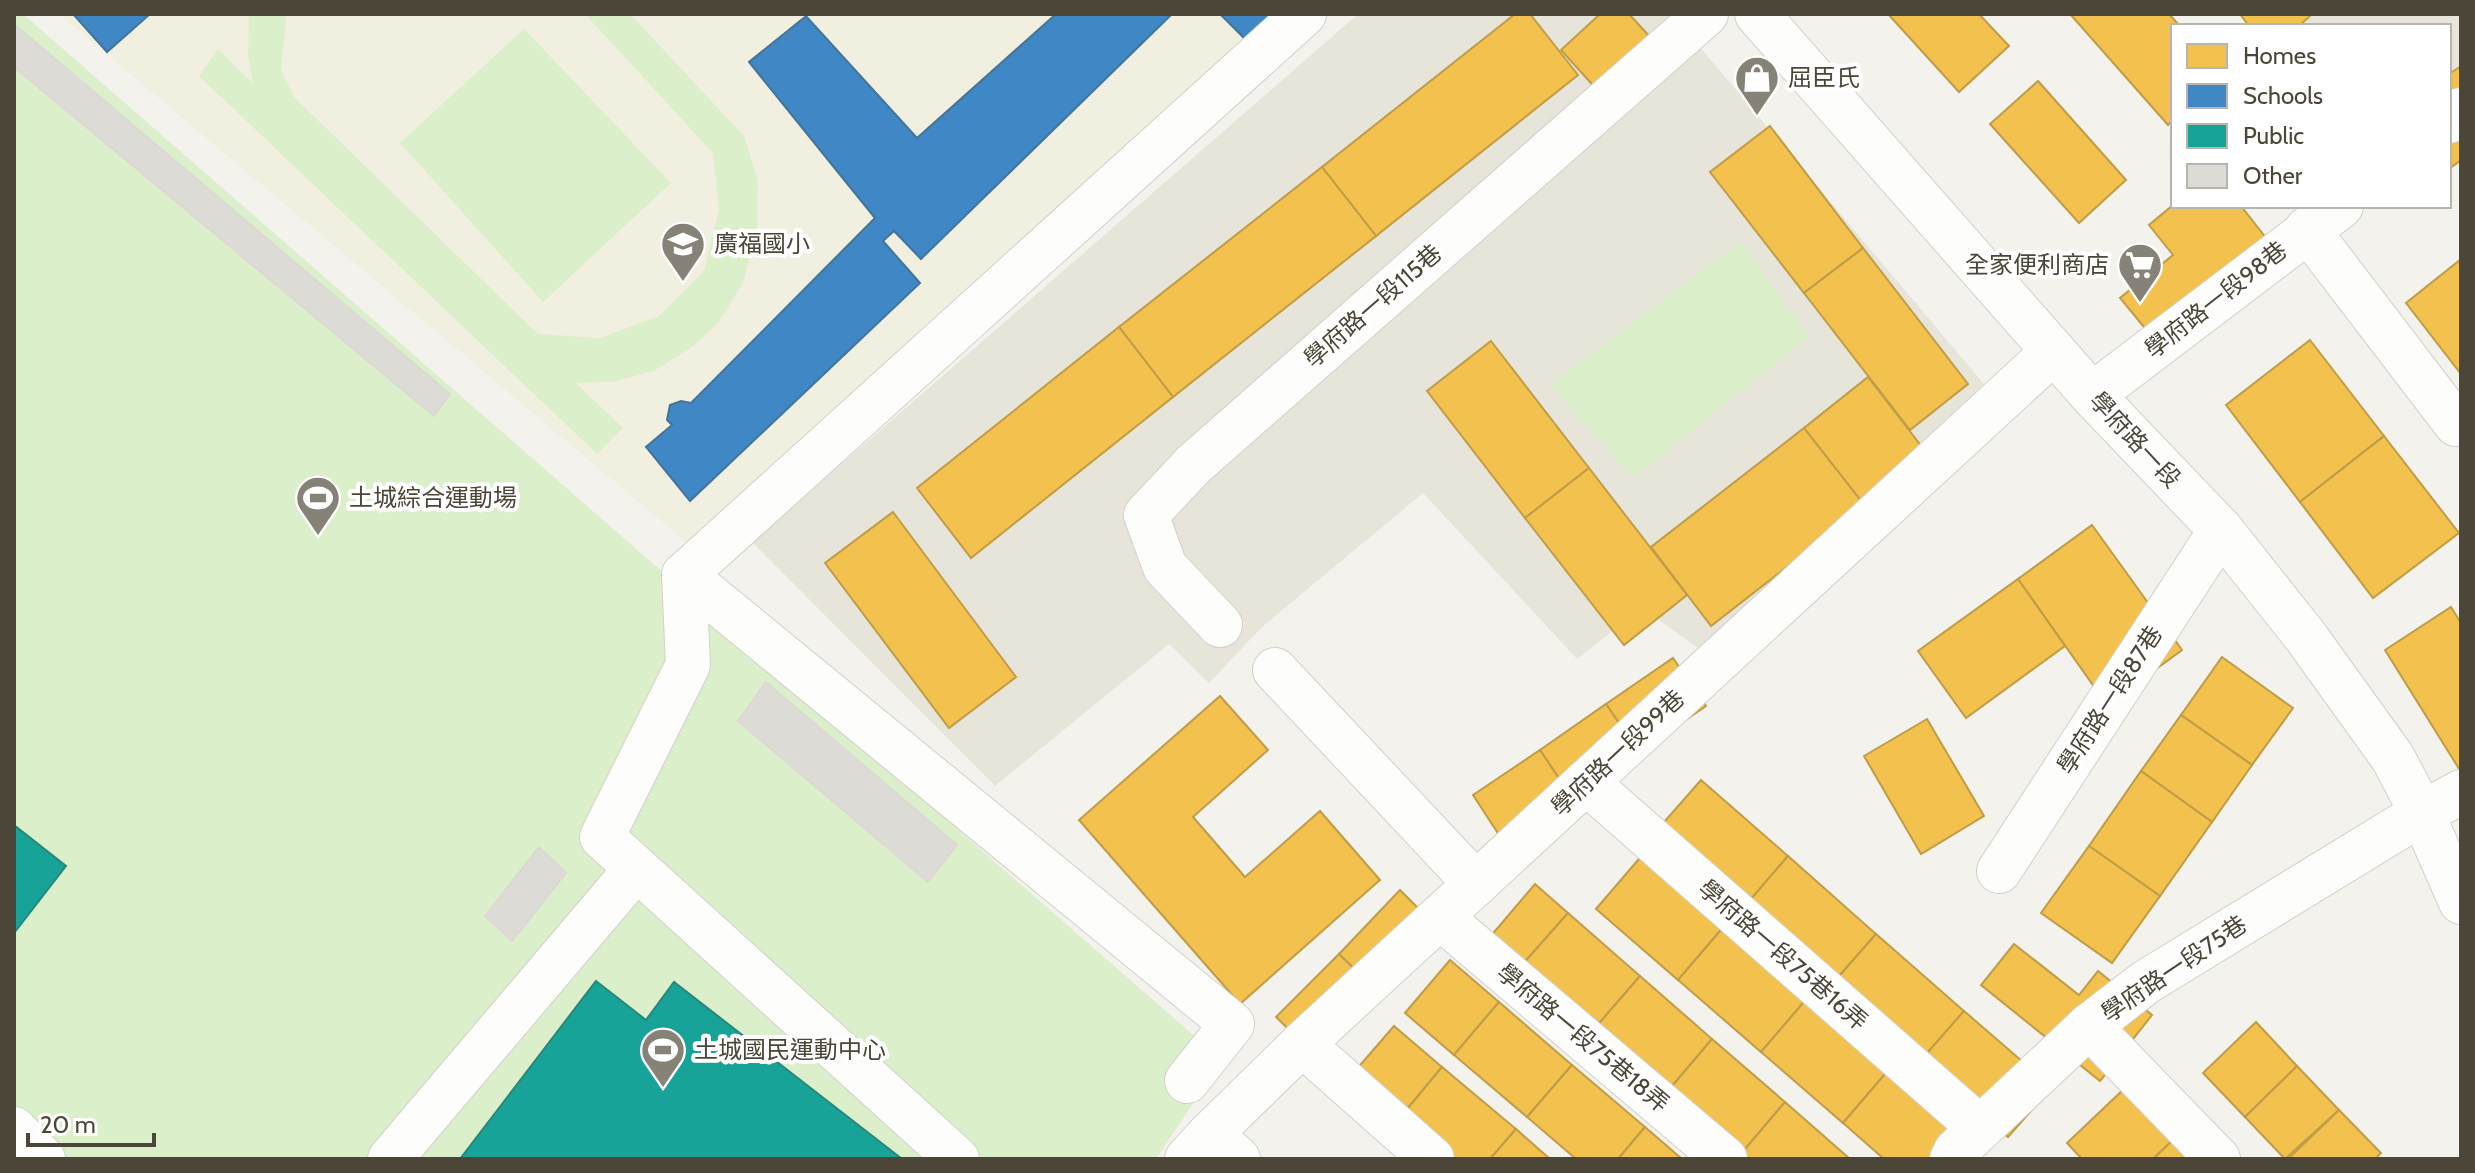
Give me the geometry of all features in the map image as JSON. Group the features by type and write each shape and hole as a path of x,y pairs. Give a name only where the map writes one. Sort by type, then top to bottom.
{"street":[{"path":"684,575 1304,14"},
{"name":"學府路一段115巷","path":"1220,625 1165,567 1146,515 1194,464 1706,14"},
{"name":"學府路一段","path":"1757,14 2053,352 2221,530 2306,637 2442,821 2461,902"},
{"path":"2324,218 2456,424"},
{"name":"學府路一段98巷","path":"2092,395 2324,218"},
{"name":"學府路一段99巷","path":"1212,1151 1302,1044 2053,352"},
{"name":"學府路一段87巷","path":"1999,871 2221,530"},
{"path":"684,575 688,665 602,837 957,1159"},
{"path":"684,575 1232,1024 1187,1081"},
{"path":"1275,670 1476,884"},
{"name":"學府路一段75巷16弄","path":"1586,782 1966,1143"},
{"name":"學府路一段75巷","path":"1966,1143 2089,1026 2146,982 2442,821 2461,792"},
{"path":"390,1159 636,869"},
{"name":"學府路一段75巷18弄","path":"1440,917 1725,1159"},
{"path":"2089,1026 2218,1159"},
{"path":"1302,1044 1432,1159"},
{"path":"14,1129 43,1159"}],"shaded area":[{"name":"廣福國小","path":"59,14 1278,14 697,551"},
{"path":"1358,14 1672,14 1984,384 1701,650 1642,608 1577,659 1423,493 1262,627 1209,683 1169,644 995,786 752,542"},
{"path":"2276,14 2461,14 2461,70 2451,78 2451,24 2282,24"}],"green space":[{"name":"土城綜合運動場","path":"14,14 23,14 1222,1060 1156,1159 14,1159"},
{"path":"249,14 287,14 281,70 294,97 538,334 600,338 659,316 704,271 719,210 713,153 585,14 630,14 744,136 758,180 757,229 743,283 718,323 693,346 654,371 612,382 576,383 623,428 597,454 199,76 218,49 253,83 248,56"},
{"path":"524,29 671,183 543,302 400,143"},
{"path":"1741,241 1809,336 1634,478 1550,385"}],"building: Homes":[{"path":"1515,14 1530,14 1578,75 1376,236 1322,167"},
{"path":"1600,14 1629,14 1675,64 1620,115 1561,50"},
{"path":"1888,14 1979,14 2009,46 1959,92"},
{"path":"2070,14 2169,14 2178,24 2171,24 2171,122 2168,125"},
{"path":"2240,14 2312,14 2301,24 2248,24"},
{"path":"2461,66 2461,126 2451,112 2451,73"},
{"path":"2038,81 2126,180 2079,223 1990,124"},
{"path":"2451,112 2461,126 2461,160 2451,168"},
{"path":"1770,126 1863,248 1804,293 1710,172"},
{"path":"1322,167 1376,236 1173,397 1119,327"},
{"path":"2171,207 2243,208 2270,243 2153,338 2120,298 2173,255 2149,225"},
{"path":"1863,248 1968,384 1910,430 1804,293"},
{"path":"2461,259 2461,374 2406,303"},
{"path":"1119,327 1173,397 971,558 917,488"},
{"path":"2310,340 2384,436 2300,502 2226,405"},
{"path":"1491,341 1589,468 1525,518 1427,391"},
{"path":"1868,377 1929,456 1865,506 1804,428"},
{"path":"1804,428 1865,506 1711,626 1651,547"},
{"path":"2384,436 2459,533 2373,598 2300,502"},
{"path":"1589,468 1687,595 1624,645 1525,518"},
{"path":"893,512 1016,677 949,728 825,563"},
{"path":"2092,525 2182,650 2107,705 2018,579"},
{"path":"2018,579 2065,646 1966,718 1918,651"},
{"path":"2451,607 2461,623 2461,772 2385,650"},
{"path":"2222,657 2293,708 2252,765 2181,715"},
{"path":"1673,658 1706,706 1639,752 1606,704"},
{"path":"1220,696 1268,750 1193,817 1245,877 1320,811 1380,880 1240,1004 1079,820"},
{"path":"1606,704 1639,752 1572,798 1540,750"},
{"path":"2181,715 2252,765 2212,822 2141,771"},
{"path":"1927,719 1984,816 1921,854 1864,756"},
{"path":"1540,750 1572,798 1505,844 1473,795"},
{"path":"2141,771 2212,822 2160,896 2089,846"},
{"path":"1701,780 1788,856 1745,906 1658,829"},
{"path":"2089,846 2160,896 2112,963 2041,913"},
{"path":"1644,853 1726,924 1678,980 1596,909"},
{"path":"1788,856 1876,934 1833,983 1745,906"},
{"path":"1535,884 1568,913 1522,965 1490,937"},
{"path":"1400,890 1441,931 1380,994 1339,954"},
{"path":"1568,913 1640,976 1595,1028 1522,965"},
{"path":"1726,924 1809,996 1761,1052 1678,980"},
{"path":"1876,934 1964,1011 1921,1060 1833,983"},
{"path":"2014,944 2079,995 2098,971 2152,1015 2100,1081 1981,985"},
{"path":"1339,954 1380,994 1317,1057 1276,1017"},
{"path":"1450,960 1499,1002 1454,1055 1405,1013"},
{"path":"1640,976 1712,1039 1667,1092 1595,1028"},
{"path":"1809,996 1891,1067 1843,1123 1761,1052"},
{"path":"1499,1002 1572,1065 1527,1117 1454,1055"},
{"path":"1964,1011 2052,1087 2008,1137 1921,1060"},
{"path":"2256,1022 2297,1066 2245,1117 2203,1073"},
{"path":"1394,1026 1442,1067 1398,1120 1349,1078"},
{"path":"1712,1039 1785,1102 1740,1155 1667,1092"},
{"path":"1572,1065 1645,1127 1618,1159 1576,1159 1527,1117"},
{"path":"2297,1066 2339,1110 2285,1159 2245,1117"},
{"path":"1442,1067 1516,1129 1490,1159 1444,1159 1398,1120"},
{"path":"1891,1067 1973,1138 1956,1159 1884,1159 1843,1123"},
{"path":"2125,1088 2174,1139 2153,1159 2082,1159 2067,1143"},
{"path":"1785,1102 1850,1159 1745,1159 1740,1155"},
{"path":"2339,1110 2381,1153 2375,1159 2288,1159"},
{"path":"1645,1127 1682,1159 1618,1159"},
{"path":"1516,1129 1550,1159 1490,1159"},
{"path":"2174,1139 2193,1159 2153,1159"}],"building: Schools":[{"path":"73,14 150,14 107,52"},
{"path":"1056,14 1172,14 921,259 894,231 883,241 920,283 690,501 646,447 672,425 667,420 670,405 681,401 691,403 875,218 749,62 806,16 917,138"},
{"path":"1220,14 1279,14 1249,43"}],"building: Public":[{"path":"14,825 66,866 14,933"},
{"name":"土城國民運動中心","path":"596,981 646,1020 674,982 902,1159 460,1159"}],"building: Other":[{"path":"14,24 450,394 434,416 14,67"},
{"path":"766,682 957,845 928,882 738,721"},
{"path":"539,847 566,873 512,941 485,916"}],"place":[{"name":"屈臣氏","path":"1757,117"},
{"name":"廣福國小","path":"683,283"},
{"name":"全家便利商店","path":"2140,304"},
{"name":"土城綜合運動場","path":"318,537"},
{"name":"土城國民運動中心","path":"663,1089"}]}
